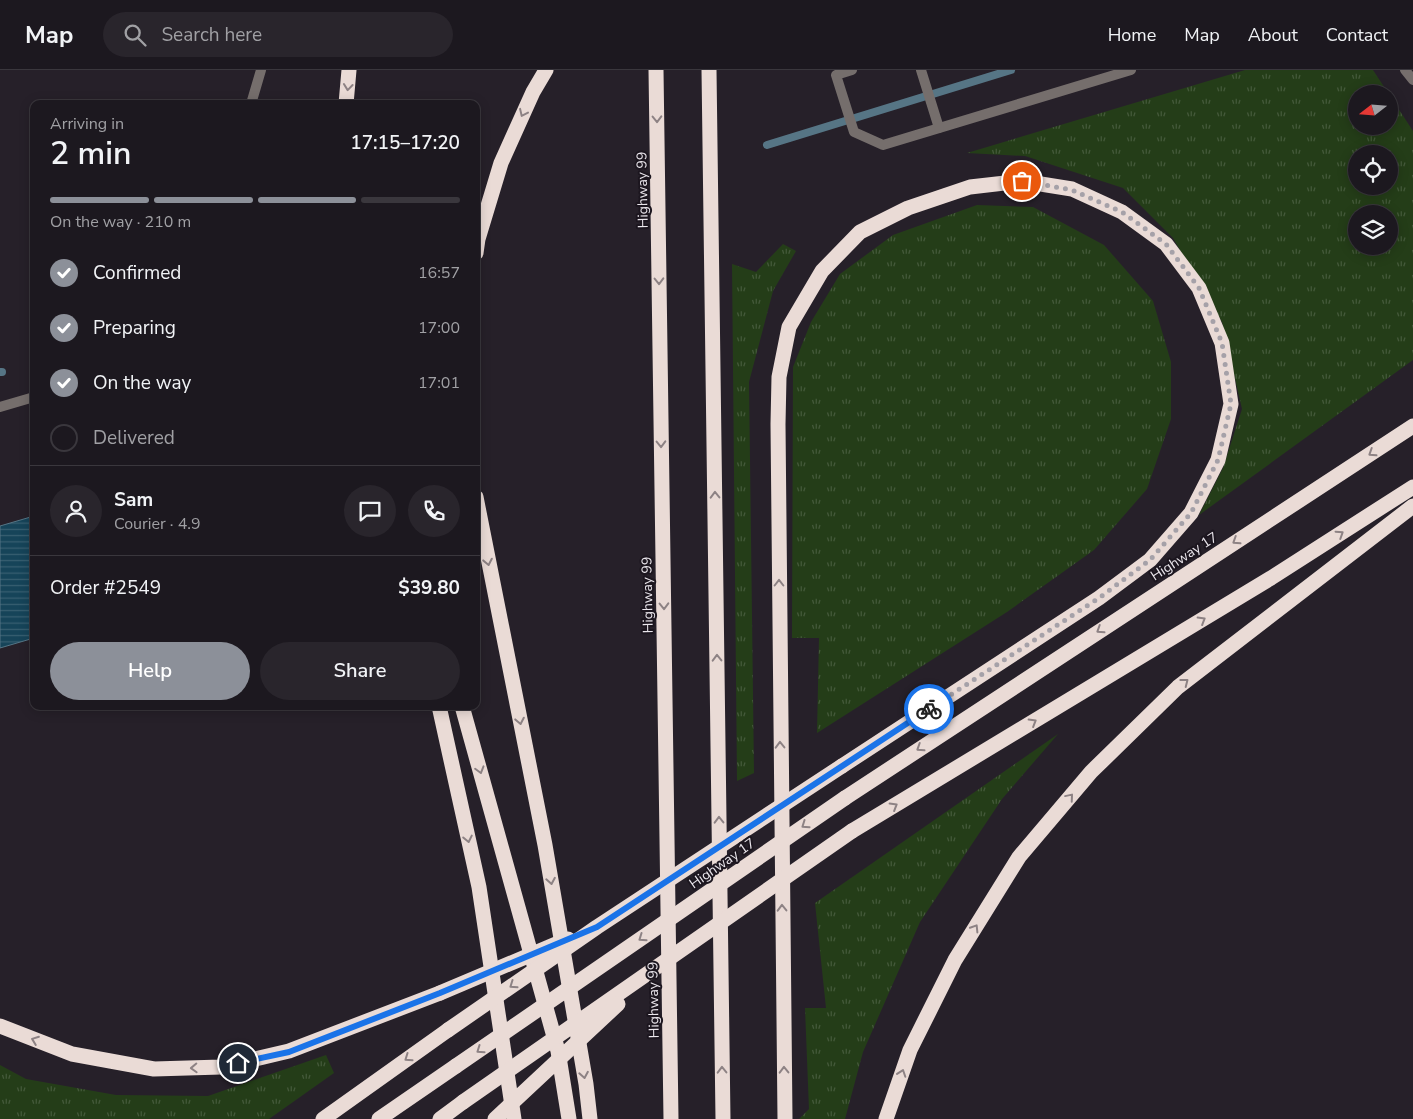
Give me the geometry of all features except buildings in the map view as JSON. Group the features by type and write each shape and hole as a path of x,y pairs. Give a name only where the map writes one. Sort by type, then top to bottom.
{"highway":[{"path":"346,100 349,70"},
{"path":"480,232 501,163 533,92 546,70"},
{"name":"Highway 99","path":"656,70 671,1119"},
{"path":"709,70 723,1119"},
{"path":"323,1119 597,927 842,766 1099,598 1150,560 1191,513 1218,460 1231,404 1222,343 1199,288 1166,244 1122,212 1072,190 1022,181 970,187 908,208 860,232 822,270 789,327 779,377 778,424 785,1119"},
{"name":"Highway 17","path":"379,1119 845,798 1413,426"},
{"path":"440,1119 852,831 1271,578 1413,487"},
{"path":"886,1119 910,1050 955,960 1019,857 1091,772 1178,686 1413,506"},
{"path":"480,517 545,846 586,1084 590,1119"},
{"path":"441,710 479,887 514,1119"},
{"path":"463,710 558,1051 569,1119"},
{"path":"0,1026 72,1054 154,1069 221,1067 289,1052 440,993 597,927"},
{"path":"495,1119 657,967"}],"street":[{"path":"252,100 260,70"},
{"path":"852,70 836,75 854,132 883,145 1131,70"},
{"path":"921,70 939,128"},
{"path":"1405,70 1413,80"},
{"path":"0,407 30,398"}],"green space":[{"path":"1245,70 1373,70 1383,85 1348,85 1348,135 1398,135 1398,108 1413,131 1413,360 1199,515 1223,468 1242,409 1222,322 1173,238 1123,188 1025,156 967,153"},
{"path":"977,205 1033,207 1104,245 1153,301 1171,362 1171,419 1147,489 1094,550 1007,612 817,733 819,638 792,638 793,367 811,322 840,274 893,235"},
{"path":"783,244 796,251 773,291 749,382 754,773 737,781 732,264 756,272"},
{"path":"1058,734 1002,799 920,922 863,1052 845,1119 799,1119 809,1109 805,1008 826,1008 815,903"},
{"path":"326,1055 334,1073 269,1119 0,1119 0,1065 26,1079 116,1095 208,1096"}],"water":[{"path":"30,517 30,639 0,648 0,526"}],"waterway":[{"path":"767,145 1011,70"}],"way so far":[{"path":"929,709 1099,598 1150,560 1191,513 1218,460 1231,404 1222,343 1199,288 1166,244 1122,212 1072,190 1022,181"}],"route":[{"path":"238,1063 289,1052 440,993 597,927 929,709"}]}
